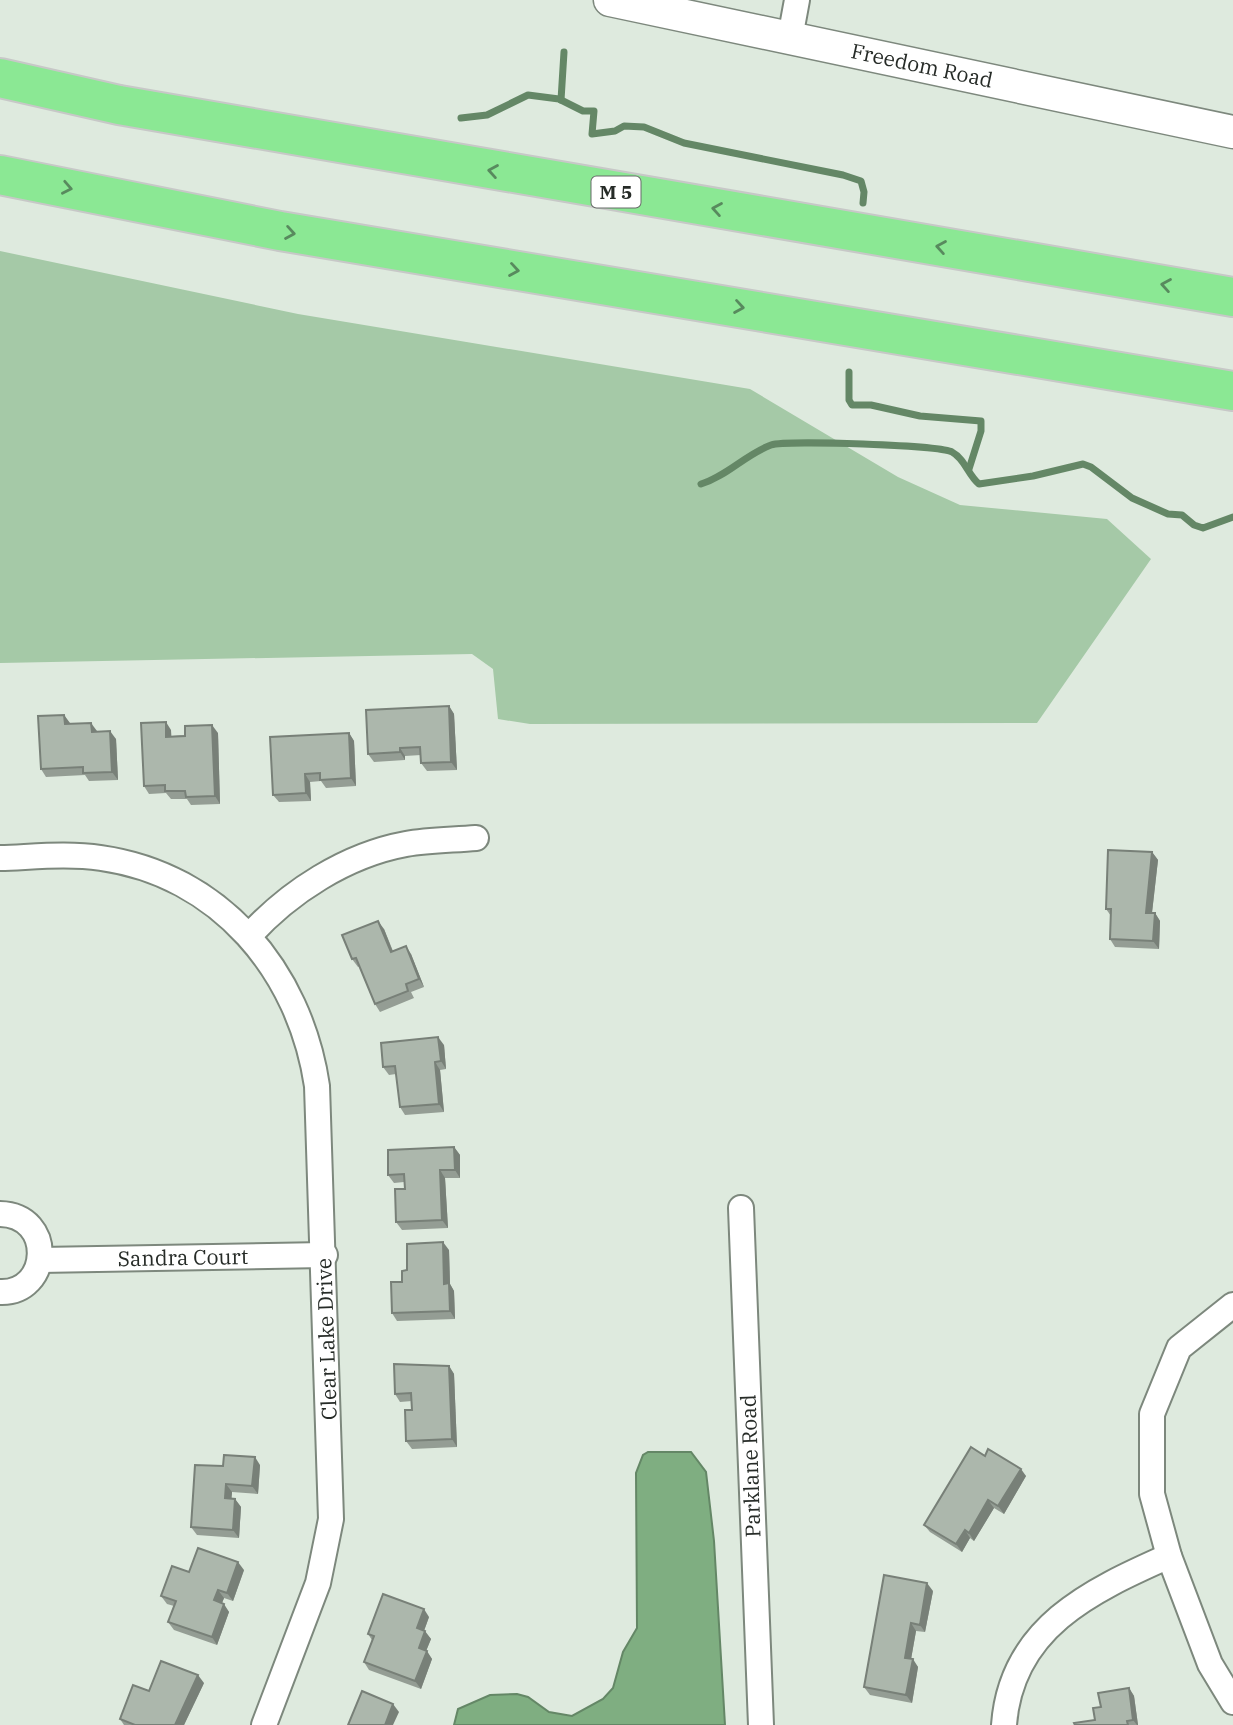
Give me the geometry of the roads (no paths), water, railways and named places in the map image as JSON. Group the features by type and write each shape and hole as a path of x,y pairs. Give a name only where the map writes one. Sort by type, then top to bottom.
{"highway":[{"name":"M 5","path":"0,78 174,115 1233,297"},
{"path":"0,175 280,231 1233,391"}],"street":[{"name":"Freedom Road","path":"610,0 1233,132"},
{"path":"790,38 797,0"},
{"path":"256,945 270,913 293,896 356,859 407,844 476,838"},
{"name":"Clear Lake Drive","path":"0,858 82,856 135,866 187,888 217,908 256,945 294,1001 314,1065 325,1255 331,1518 329,1541 315,1594 264,1725"},
{"name":"Parklane Road","path":"741,1208 761,1725"},
{"path":"0,1214 16,1216 28,1223 36,1234 40,1260 28,1282 17,1289 0,1292"},
{"name":"Sandra Court","path":"40,1260 325,1255"},
{"path":"1233,1306 1179,1348 1152,1414 1152,1494 1169,1556 1210,1664 1233,1702"},
{"path":"1004,1725 1006,1701 1020,1663 1040,1634 1061,1615 1099,1589 1169,1556"}],"waterway":[{"path":"561,100 564,52"},
{"path":"461,118 487,115 528,95 559,99 583,111 594,111 592,134 615,131 624,126 644,127 684,143 843,175 861,181 863,203"},
{"path":"849,372 849,400 852,405 871,405 920,416 981,421 981,431 969,469"},
{"path":"701,484 771,445 894,445 952,452 979,484 1033,476 1083,464 1132,498 1168,514 1182,515 1194,525 1203,528 1233,517"}]}
